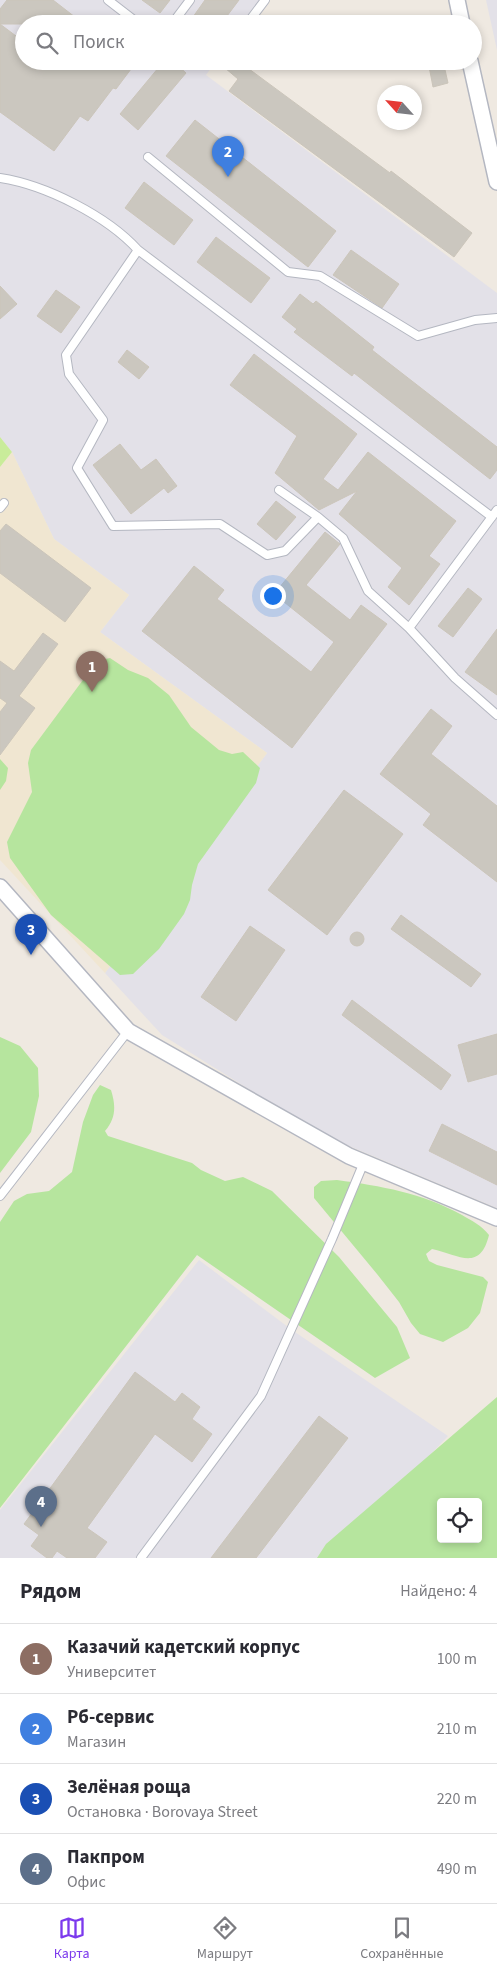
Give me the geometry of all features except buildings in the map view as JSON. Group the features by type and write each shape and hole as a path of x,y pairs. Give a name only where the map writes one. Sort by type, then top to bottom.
{"street":[{"path":"457,0 460,15"},
{"path":"472,70 497,182"},
{"path":"0,887 128,1031 349,1156 497,1218"}],"lane":[{"path":"108,0 127,15"},
{"path":"179,15 190,0"},
{"path":"254,15 265,0"},
{"path":"148,157 288,272 320,276 418,336 475,320 497,318"},
{"path":"0,178 20,181 91,212 138,250 494,514 409,628"},
{"path":"138,250 66,355 69,374 103,420 77,468 113,526 220,524 267,555 284,551 318,517"},
{"path":"279,490 318,517 342,538 368,591 409,628 455,678 497,715"},
{"path":"0,1196 128,1031"},
{"path":"142,1558 261,1396 332,1239 364,1162"}],"shaded area":[{"path":"0,0 262,0 251,15 15,15 15,70 210,70 206,75 497,293 497,1208 323,1135 162,1035 105,973 267,753 100,632 129,595 54,539 12,452 0,437"},
{"path":"486,0 497,0 497,50"},
{"path":"12,452 54,539 129,595 100,632 267,753 105,973 0,860 0,467"},
{"path":"199,1260 292,1330 448,1436 332,1558 0,1558 0,1510"}],"green space":[{"path":"0,437 12,452 0,467"},
{"path":"110,658 128,670 148,678 169,695 191,727 219,750 232,754 243,752 260,768 256,783 198,864 190,900 184,914 159,949 133,974 120,975 51,915 10,858 7,842 32,792 28,763 31,750 97,661"},
{"path":"0,759 8,768 6,781 0,790"},
{"path":"0,1037 20,1046 38,1068 39,1096 31,1132 0,1173"},
{"path":"100,1085 111,1090 114,1101 113,1117 105,1131 108,1136 192,1163 201,1170 225,1181 243,1177 272,1191 339,1257 397,1327 410,1358 375,1378 197,1255 0,1508 0,1222 14,1201 27,1194 49,1191 72,1172 83,1122 93,1095"},
{"path":"337,1180 385,1188 432,1201 462,1215 489,1235 480,1254 474,1257 460,1257 432,1249 426,1254 429,1261 437,1265 483,1277 488,1282 480,1313 468,1328 443,1342 420,1334 399,1302 314,1198 314,1187 321,1181"},
{"path":"497,1397 497,1558 317,1558 326,1544"}],"place":[{"name":"Рб-сервис","path":"228,177"},
{"name":"Казачий кадетский корпус","path":"92,692"},
{"name":"Зелёная роща","path":"31,955"},
{"name":"Пакпром","path":"41,1527"}]}
